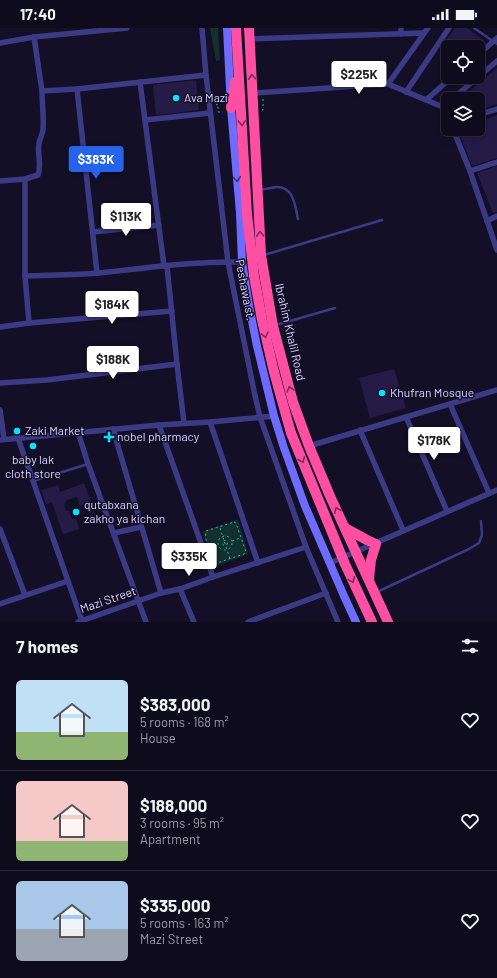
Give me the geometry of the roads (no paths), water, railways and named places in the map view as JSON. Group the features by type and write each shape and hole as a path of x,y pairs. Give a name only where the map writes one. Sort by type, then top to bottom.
{"highway":[{"name":"Ibrahim Khalil Road","path":"236,28 247,214 254,276 262,320 274,372 291,433 342,558 372,622"},
{"name":"Ibrahim Khalil Road","path":"249,28 261,255 274,326 293,402 309,446 344,528 388,622"},
{"path":"231,108 238,58"},
{"path":"344,528 376,544 371,560 369,581"}],"main road":[{"path":"227,28 242,262 254,333 274,416 284,448 306,506 356,622"}],"street":[{"path":"0,44 34,37 127,28"},
{"name":"Peshawa st.","path":"202,28 210,113 228,262 260,417 306,547 338,622"},
{"path":"406,92 449,28"},
{"path":"249,39 426,30"},
{"path":"388,84 426,30"},
{"path":"0,181 25,179 38,175 40,169 38,145 43,128 42,91 34,37"},
{"path":"485,50 496,41"},
{"path":"460,92 497,61"},
{"path":"42,91 77,90 206,75"},
{"path":"140,82 172,311 184,423"},
{"path":"253,93 388,84 426,100 441,104"},
{"path":"426,100 444,84"},
{"path":"77,90 97,273"},
{"path":"485,113 497,109"},
{"path":"145,120 210,113"},
{"path":"456,136 487,221 494,233 497,250"},
{"path":"470,172 497,162"},
{"path":"25,179 26,276 29,323"},
{"path":"487,221 497,216"},
{"path":"93,232 159,226"},
{"path":"26,276 97,273 165,266 242,262"},
{"path":"0,327 29,323 172,311"},
{"path":"0,383 47,380 177,364"},
{"path":"309,446 496,390 497,397"},
{"path":"450,404 489,494"},
{"path":"0,410 2,440 78,432 274,416"},
{"path":"406,417 447,511"},
{"path":"210,422 258,563"},
{"path":"159,425 206,549 213,577"},
{"path":"113,429 161,593"},
{"path":"360,430 404,530"},
{"path":"78,432 88,464 146,622"},
{"path":"13,438 18,438 68,581 80,621"},
{"path":"330,563 497,490"},
{"path":"114,533 141,527"},
{"path":"0,529 26,595"},
{"name":"Mazi Street","path":"80,621 161,593 180,589 306,547"},
{"path":"0,604 68,581"},
{"path":"180,589 194,622"},
{"path":"248,622 326,593"},
{"path":"96,616 99,622"}],"lane":[{"path":"474,28 496,41"},
{"path":"258,191 277,187 283,188 290,192 293,196 298,219"},
{"path":"261,255 382,220"},
{"path":"274,326 335,308"},
{"path":"33,481 88,464"},
{"path":"375,593 479,544 482,535 481,521"}],"place":[{"name":"Ava Mazî","path":"176,98"},
{"name":"Khufran Mosque","path":"382,393"},
{"name":"Zaki Market","path":"17,431"},
{"name":"nobel pharmacy","path":"109,437"},
{"name":"baby lak cloth store","path":"33,446"},
{"name":"qutabxana zakho ya kichan","path":"76,512"}]}
